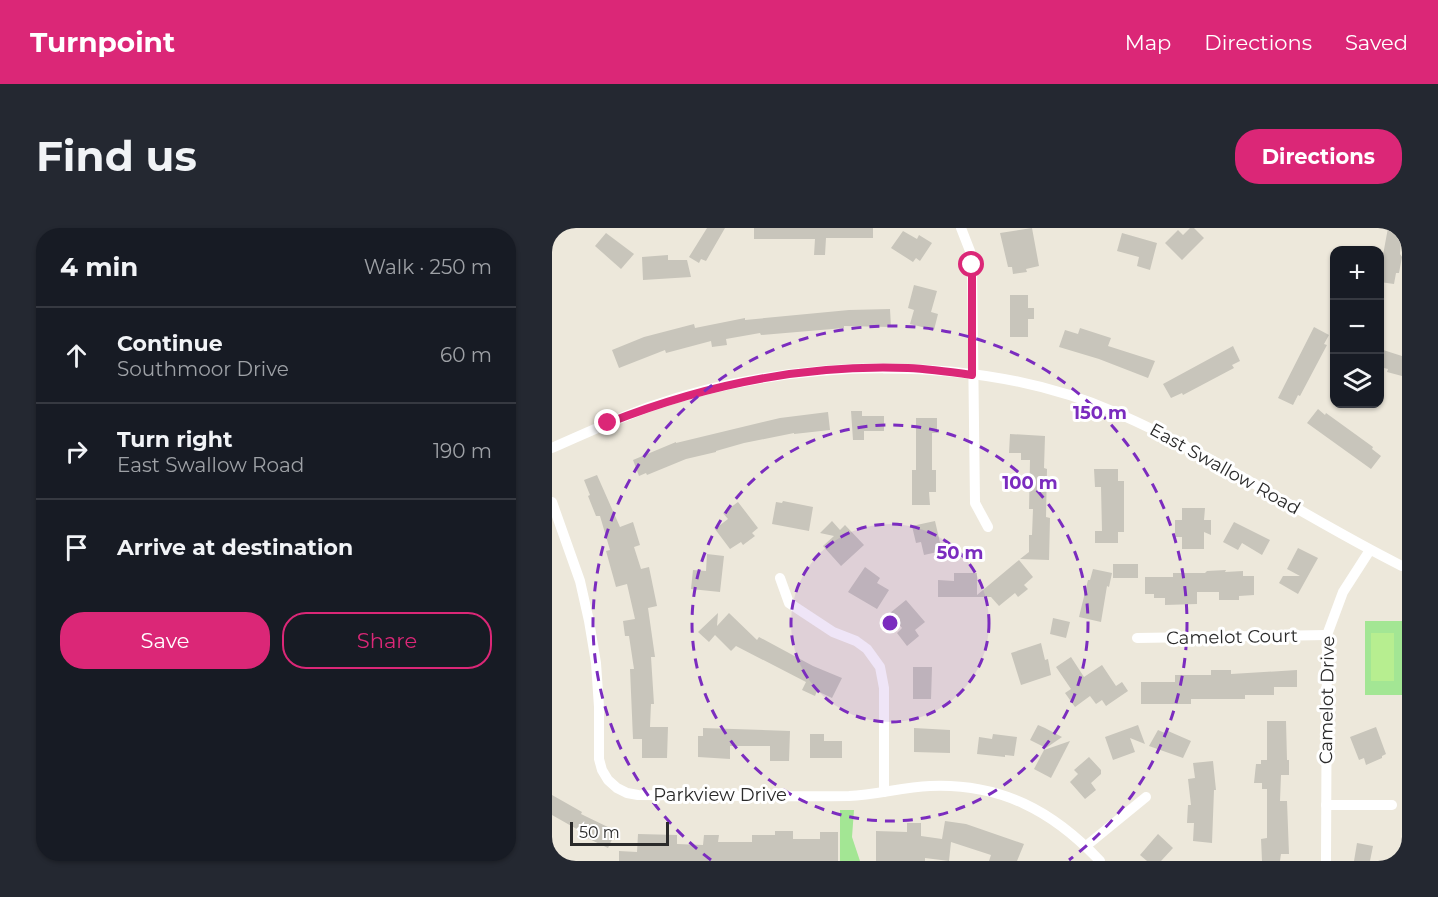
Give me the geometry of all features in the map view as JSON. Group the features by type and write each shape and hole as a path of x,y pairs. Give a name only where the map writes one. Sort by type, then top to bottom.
{"street":[{"path":"961,228 970,251 972,265 975,503 988,527"},
{"name":"East Swallow Road","path":"552,448 649,407 696,393 790,374 838,369 909,368 972,375 1069,395 1114,411 1218,463 1402,566"},
{"name":"Parkview Drive","path":"552,502 580,581 589,621 599,707 599,759 602,770 616,788 638,795 852,796 929,786 957,786 1002,795 1043,813 1066,828 1100,861"},
{"name":"Camelot Drive","path":"1326,861 1327,635 1343,592 1370,550"},
{"path":"780,578 789,603 833,632 861,645 880,666 884,688 884,792"},
{"name":"Camelot Court","path":"1137,638 1327,635"},
{"path":"1086,846 1146,797"},
{"path":"1326,805 1392,805"}],"green space":[{"path":"1365,621 1402,621 1402,695 1365,695"},
{"path":"1371,633 1394,633 1394,681 1371,681"},
{"path":"840,810 854,810 852,837 860,861 840,861"}],"building":[{"path":"707,228 725,228 706,261 701,259 699,263 689,257"},
{"path":"754,228 873,228 873,238 826,238 825,255 814,255 815,239 754,239"},
{"path":"1032,228 1039,266 1026,269 1027,272 1013,274 1012,267 1008,267 1000,233"},
{"path":"1190,228 1194,228 1204,238 1182,260 1165,243 1178,230 1183,235"},
{"path":"1388,228 1402,228 1400,254 1402,257 1394,284 1384,283 1384,250"},
{"path":"903,231 917,239 919,235 932,243 920,261 916,258 913,262 891,248"},
{"path":"606,233 634,254 621,269 595,246"},
{"path":"1122,233 1157,243 1150,270 1137,266 1139,257 1117,251"},
{"path":"668,255 668,260 687,260 691,277 643,280 642,257"},
{"path":"914,285 937,291 931,312 938,314 934,330 910,324 914,310 908,308"},
{"path":"1010,295 1028,295 1028,308 1034,308 1034,319 1028,319 1028,337 1010,337"},
{"path":"890,309 891,327 844,326 844,328 761,335 760,333 726,339 727,345 712,347 711,341 666,353 665,350 619,368 612,350 644,337 694,324 695,328 745,318 745,320 849,310"},
{"path":"1314,327 1329,335 1324,344 1327,345 1293,405 1278,398"},
{"path":"1080,328 1111,338 1108,346 1155,361 1148,378 1099,359 1059,347 1065,330 1078,334"},
{"path":"1233,346 1240,361 1232,365 1234,368 1183,395 1182,393 1171,398 1163,384"},
{"path":"1384,350 1402,356 1402,376 1387,372 1388,369 1384,368"},
{"path":"1318,409 1373,447 1372,449 1381,456 1371,469 1307,423"},
{"path":"851,411 862,411 862,416 884,416 884,431 864,431 864,440 853,440"},
{"path":"828,412 830,430 794,433 744,443 686,459 647,475 646,473 639,476 633,460 676,442 780,418"},
{"path":"916,418 937,418 937,433 932,433 932,470 936,470 936,492 929,492 930,505 912,505 912,470 916,470"},
{"path":"1010,434 1045,436 1046,517 1050,518 1049,560 1020,559 1029,552 1029,535 1032,535 1033,509 1029,509 1030,460 1021,460 1021,453 1009,453"},
{"path":"1094,469 1118,469 1118,481 1124,481 1124,532 1118,532 1118,543 1095,543 1095,531 1102,531 1101,487 1095,487"},
{"path":"597,475 620,527 633,522 640,545 634,547 641,569 649,567 657,606 648,608 655,657 651,657 654,704 651,704 650,727 668,727 667,758 642,758 642,739 633,739 630,669 634,669 629,636 625,636 623,621 635,619 627,584 616,587 606,551 610,550 600,516 596,516 588,496 590,495 584,480"},
{"path":"783,501 813,507 809,531 772,524 776,502 782,503"},
{"path":"738,502 758,528 752,533 755,536 743,545 741,542 730,549 715,529 728,519 723,513"},
{"path":"1182,508 1205,508 1204,520 1211,520 1211,535 1204,532 1204,549 1182,549 1182,537 1175,537 1175,520 1182,520"},
{"path":"832,521 840,530 845,525 864,545 841,566 823,546 834,536 820,533"},
{"path":"935,521 942,551 924,555 921,542 916,543 912,526"},
{"path":"1234,522 1270,540 1262,555 1242,543 1238,550 1223,542"},
{"path":"1298,548 1318,558 1298,594 1279,583 1283,576 1300,576 1287,569"},
{"path":"707,554 724,556 720,592 691,589 693,570 706,571"},
{"path":"1019,560 1033,577 1024,585 1028,589 1018,597 1015,593 999,606 991,597 938,597 938,580 954,581 954,573 977,573 977,595"},
{"path":"1113,564 1138,564 1138,578 1113,578"},
{"path":"865,567 880,578 877,583 889,590 877,609 848,592"},
{"path":"1093,569 1112,573 1109,587 1107,586 1101,622 1079,617"},
{"path":"1226,570 1225,572 1243,571 1243,576 1254,576 1254,595 1239,596 1239,600 1219,600 1219,592 1197,592 1197,604 1165,605 1165,598 1154,598 1154,594 1145,594 1145,577 1173,577 1173,573 1205,573"},
{"path":"906,600 925,622 915,630 919,636 907,646 897,633 902,628 890,613"},
{"path":"718,613 717,626 729,613 757,640 759,637 813,666 842,678 832,698 817,691 815,696 802,690 806,682 736,646 731,651 715,635 709,642 698,632"},
{"path":"1053,618 1070,622 1066,638 1050,634"},
{"path":"1041,643 1045,660 1048,659 1051,675 1021,685 1011,653"},
{"path":"1071,657 1084,677 1102,665 1116,686 1122,682 1128,691 1106,706 1102,700 1096,704 1090,696 1075,707 1065,693 1071,689 1056,667"},
{"path":"913,667 932,667 931,699 913,699"},
{"path":"1211,670 1231,670 1231,674 1297,670 1297,687 1274,687 1274,695 1245,695 1245,699 1191,699 1191,704 1141,704 1141,682 1175,682 1175,675 1211,675"},
{"path":"1267,721 1286,721 1289,775 1281,775 1280,801 1287,801 1289,854 1281,854 1280,861 1262,861 1261,839 1267,838 1267,789 1262,789 1262,783 1254,783 1256,764 1261,764 1261,760 1267,760"},
{"path":"1038,725 1062,737 1046,748 1030,740"},
{"path":"1138,725 1145,744 1130,738 1135,752 1113,760 1105,737"},
{"path":"1376,727 1386,754 1366,765 1364,758 1359,760 1350,737"},
{"path":"703,728 790,731 789,761 770,761 770,746 730,746 730,759 698,757 698,736 703,736"},
{"path":"914,728 950,730 950,753 914,752"},
{"path":"1158,730 1167,734 1168,731 1191,741 1183,758 1149,746"},
{"path":"810,734 824,734 824,741 842,741 842,758 810,758"},
{"path":"993,734 1017,737 1014,756 977,754 979,737 992,739"},
{"path":"1070,741 1051,778 1034,769 1044,750"},
{"path":"1089,757 1101,770 1101,774 1091,783 1096,790 1085,799 1070,782 1078,774 1074,770"},
{"path":"1213,761 1216,790 1214,790 1212,843 1193,841 1194,823 1187,823 1188,805 1191,805 1188,779 1195,778 1193,763"},
{"path":"552,795 582,812 581,814 616,831 608,848 581,835 582,832 552,815"},
{"path":"945,821 966,824 1024,844 1017,861 989,861 991,855 951,842 949,861 925,858 925,861 876,861 876,831 907,832 907,823 921,823 921,836 942,839"},
{"path":"775,831 793,831 793,839 820,839 820,832 838,832 838,861 619,861 619,851 637,852 638,834 677,835 677,844 703,845 704,835 719,835 718,842 752,842 752,835 775,835"},
{"path":"1158,834 1173,848 1161,861 1147,861 1140,855"},
{"path":"1357,843 1373,846 1370,861 1354,861"}],"route":[{"path":"608,423 649,407 696,393 790,374 838,369 909,368 972,375 972,265"}]}
